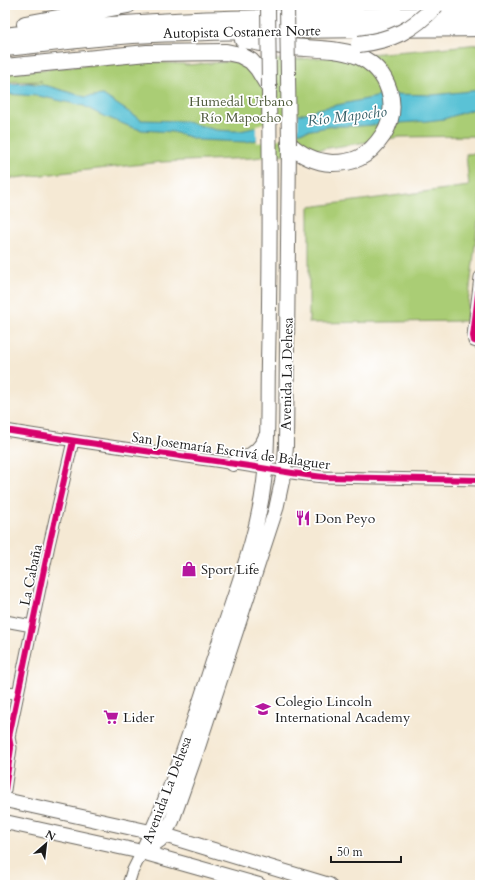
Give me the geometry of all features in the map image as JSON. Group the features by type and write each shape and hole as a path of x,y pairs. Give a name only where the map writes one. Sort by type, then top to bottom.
{"highway":[{"path":"5,27 128,5"},
{"path":"342,16 371,5"},
{"path":"151,34 174,37 243,40 358,50 404,32 417,23 436,5"},
{"name":"Autopista Costanera Norte","path":"5,36 96,26 168,21 342,16 480,15"},
{"name":"Autopista Costanera Norte","path":"5,48 96,38 151,34 245,31 480,28"},
{"path":"289,144 306,156 325,162 344,162 355,160 366,154 381,138 388,126 392,109 390,93 384,78 358,50"},
{"path":"5,67 171,52 226,52 240,55 250,61 269,87"}],"main road":[{"name":"Avenida La Dehesa","path":"142,852 154,845 260,510 266,469 270,258 268,5"},
{"name":"Avenida La Dehesa","path":"158,833 172,822 272,521 284,472 286,446 289,170 287,5"},
{"path":"233,464 246,458 257,450 267,435"},
{"path":"5,800 158,833 329,885"},
{"path":"5,822 142,852 259,885"},
{"path":"176,861 178,855 184,847 193,843"}],"street":[{"path":"477,342 473,333 480,278"},
{"name":"San Josemaría Escrivá de Balaguer","path":"5,430 324,477 480,480"},
{"name":"La Cabaña","path":"5,790 11,748 7,740 73,441"},
{"path":"5,621 32,626"},
{"path":"5,692 18,694"},
{"path":"128,885 132,872 142,852"}],"green space":[{"name":"Humedal Urbano Río Mapocho","path":"480,44 480,136 400,137 254,158 162,162 5,179 5,86 42,81 5,82 5,73 131,61 186,65 236,61 301,59"},
{"path":"480,153 480,221 478,221 466,321 309,323 309,207 469,186 466,154"}],"water":[{"name":"Río Mapocho","path":"28,83 48,86 85,97 103,95 141,120 183,121 216,130 231,131 240,131 259,127 318,109 391,94 433,95 480,90 480,107 444,119 427,121 359,126 333,126 246,142 199,140 173,132 142,130 131,127 84,106 39,96 5,94 5,84"}],"pier":[{"path":"298,113 298,136 257,143 257,125"}],"cycle path":[{"path":"480,277 473,336 474,341 480,343"},
{"path":"5,430 324,477 480,480"},
{"path":"5,790 11,748 9,737 49,545 73,441"}],"place":[{"name":"Don Peyo","path":"303,518"},
{"name":"Sport Life","path":"189,569"},
{"name":"Colegio Lincoln International Academy","path":"263,709"},
{"name":"Lider","path":"111,717"}]}
